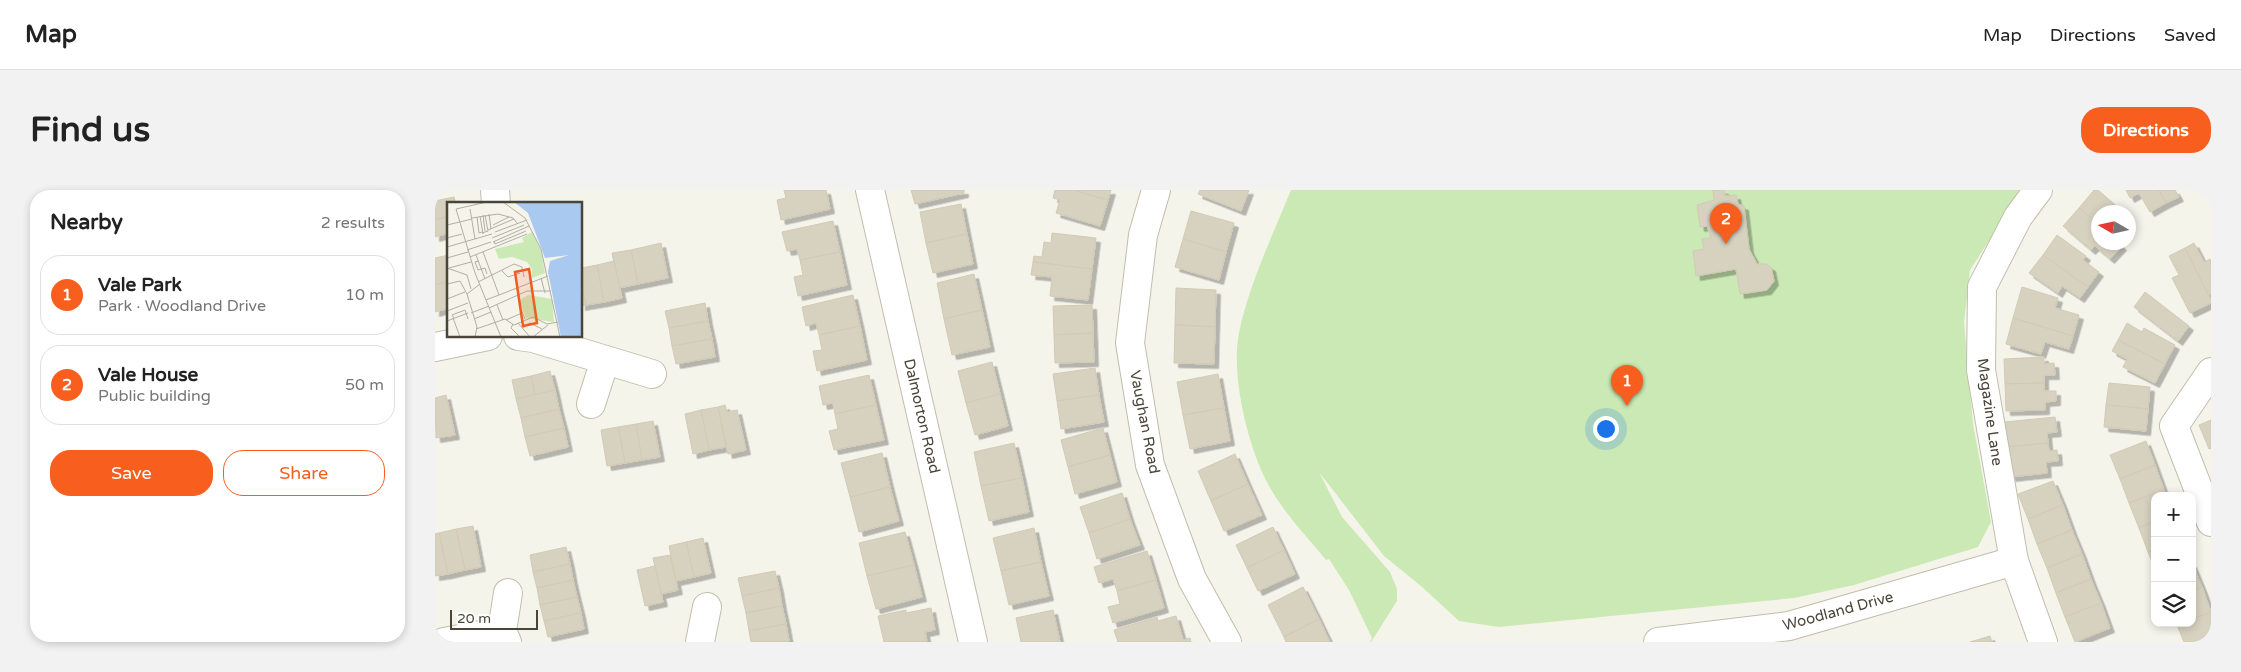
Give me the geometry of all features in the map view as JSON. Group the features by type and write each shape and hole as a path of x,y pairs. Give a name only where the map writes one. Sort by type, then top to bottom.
{"street":[{"name":"Dalmorton Road","path":"870,190 973,642"},
{"name":"Vaughan Road","path":"1156,190 1143,235 1130,342 1133,362 1150,466 1192,579 1227,642"},
{"name":"Magazine Lane","path":"2038,190 2018,217 1982,287 1981,370 2014,561 2043,642"},
{"path":"435,348 479,338"},
{"path":"533,338 652,374"},
{"path":"591,404 605,360"},
{"path":"2211,372 2174,426 2211,522"},
{"name":"Woodland Drive","path":"1658,642 1791,634 2014,561"},
{"path":"444,642 504,636 508,593"},
{"path":"700,642 707,607"}],"green space":[{"path":"1291,190 2022,190 1970,270 1964,322 1973,424 1991,522 1978,547 1854,585 1794,598 1499,627 1459,621 1421,586 1384,556 1319,472 1342,517 1390,572 1397,589 1397,601 1370,642 1372,638 1349,590 1329,559 1326,560 1300,529 1283,508 1269,486 1251,442 1242,405 1237,367 1237,349 1243,315 1255,279"}],"building":[{"path":"784,190 826,190 830,209 781,220 777,200 786,198"},
{"path":"911,190 964,190 964,193 915,204"},
{"path":"1055,190 1073,190 1108,200 1100,226 1056,213 1060,200 1053,198"},
{"path":"1073,190 1111,190 1108,200"},
{"path":"1200,190 1249,190 1241,211 1198,194"},
{"path":"1713,190 1724,190 1725,196 1736,195 1738,204 1744,206 1749,249 1757,264 1766,264 1771,267 1774,281 1767,290 1740,294 1736,269 1696,276 1693,251 1704,249 1702,239 1711,238 1707,226 1700,227 1697,205 1714,200"},
{"path":"2094,190 2098,190 2115,205 2091,205 2091,218 2079,208"},
{"path":"2126,190 2159,190 2166,203 2150,212 2139,193 2130,198"},
{"path":"2159,190 2175,190 2179,197 2166,203"},
{"path":"454,197 455,202 447,202 447,217 435,220 435,201"},
{"path":"961,204 967,234 926,243 920,212"},
{"path":"2079,208 2091,218 2091,250 2063,226"},
{"path":"1191,211 1234,223 1226,252 1183,239"},
{"path":"447,217 447,234 435,237 435,220"},
{"path":"833,221 840,252 800,260 797,249 787,251 782,232"},
{"path":"1052,233 1096,238 1092,269 1033,262 1034,256 1042,257 1044,242 1051,243"},
{"path":"967,234 973,264 933,273 926,243"},
{"path":"2057,235 2086,256 2083,260 2099,272 2088,287 2043,255"},
{"path":"1183,239 1226,252 1219,280 1175,267"},
{"path":"661,243 668,278 638,284 631,250"},
{"path":"2194,243 2204,262 2210,259 2211,262 2211,294 2208,295 2185,248"},
{"path":"2185,248 2211,300 2211,303 2190,313 2172,278 2179,275 2169,256"},
{"path":"631,250 638,284 619,288 612,253"},
{"path":"2100,250 2118,250 2110,259"},
{"path":"840,252 847,285 798,296 794,277 803,275 800,260"},
{"path":"447,255 447,282 435,285 435,258"},
{"path":"2043,255 2088,287 2080,298 2062,286 2058,293 2029,273"},
{"path":"614,261 622,298 604,302 597,265"},
{"path":"1033,262 1092,269 1088,300 1050,296 1052,277 1031,275"},
{"path":"597,265 604,302 586,305 583,292 583,268"},
{"path":"974,274 982,310 944,319 937,283"},
{"path":"447,282 447,309 435,312 435,285"},
{"path":"2022,287 2058,298 2055,308 2079,315 2073,336 2013,318"},
{"path":"1176,288 1216,290 1215,327 1175,325"},
{"path":"583,292 586,305 583,306"},
{"path":"2145,292 2189,326 2178,341 2134,307"},
{"path":"853,295 860,326 819,335 816,323 806,326 802,307"},
{"path":"705,303 708,321 669,328 665,311"},
{"path":"1092,305 1093,333 1054,335 1053,306"},
{"path":"982,310 990,347 952,355 944,319"},
{"path":"2013,318 2073,336 2069,349 2045,342 2041,354 2006,344"},
{"path":"708,321 712,339 672,346 669,328"},
{"path":"2127,323 2142,332 2144,328 2175,345 2165,364 2118,340"},
{"path":"1175,325 1215,327 1214,364 1174,363"},
{"path":"860,326 867,360 817,371 813,351 822,350 819,335"},
{"path":"1093,333 1094,362 1055,363 1054,335"},
{"path":"712,339 715,357 676,364 672,346"},
{"path":"2118,340 2165,364 2155,383 2123,367 2127,359 2112,351"},
{"path":"2044,357 2044,364 2054,363 2055,375 2044,375 2044,383 2005,384 2004,359"},
{"path":"992,362 1000,394 966,403 958,371"},
{"path":"1095,368 1099,395 1057,401 1053,374"},
{"path":"550,371 555,390 535,395 531,376"},
{"path":"1218,374 1224,408 1183,415 1177,382"},
{"path":"869,375 876,405 835,414 833,403 823,405 819,386"},
{"path":"531,376 535,395 516,399 512,380"},
{"path":"2044,383 2044,391 2056,391 2056,401 2045,402 2045,410 2006,411 2005,384"},
{"path":"2109,383 2150,387 2148,409 2106,405"},
{"path":"555,390 559,409 521,418 516,399"},
{"path":"1000,394 1008,426 975,435 966,403"},
{"path":"446,395 455,435 436,438 435,398"},
{"path":"1099,395 1104,422 1061,429 1057,401"},
{"path":"725,405 727,412 737,410 746,450 728,454 718,407"},
{"path":"876,405 884,440 834,450 829,431 838,429 835,414"},
{"path":"2106,405 2148,409 2146,431 2104,427"},
{"path":"718,407 726,447 709,450 701,410"},
{"path":"1224,408 1230,441 1190,449 1183,415"},
{"path":"559,409 564,428 525,437 521,418"},
{"path":"701,410 709,450 693,454 685,414"},
{"path":"2055,417 2057,432 2047,433 2048,443 2008,447 2005,422"},
{"path":"2211,420 2211,448 2209,449 2199,425"},
{"path":"653,421 660,457 642,460 636,424"},
{"path":"636,424 642,460 625,463 618,427"},
{"path":"618,427 625,463 607,466 601,430"},
{"path":"564,428 568,447 530,456 525,437"},
{"path":"1103,428 1110,455 1068,467 1061,440"},
{"path":"2146,441 2155,465 2120,479 2110,455"},
{"path":"1014,443 1022,478 981,486 974,452"},
{"path":"2048,443 2049,451 2057,450 2058,461 2046,462 2047,473 2011,477 2008,447"},
{"path":"882,453 890,487 850,497 841,463"},
{"path":"1235,454 1248,484 1211,501 1198,471"},
{"path":"1110,455 1117,482 1075,494 1068,467"},
{"path":"2155,465 2164,490 2151,492 2151,495 2129,503 2120,479"},
{"path":"1022,478 1029,512 989,521 981,486"},
{"path":"2053,481 2063,505 2028,519 2018,494"},
{"path":"1248,484 1262,515 1224,531 1211,501"},
{"path":"890,487 899,521 859,532 850,497"},
{"path":"1122,493 1130,519 1089,533 1080,507"},
{"path":"2151,495 2151,523 2139,528 2129,503"},
{"path":"2063,505 2072,530 2037,544 2028,519"},
{"path":"1130,519 1140,545 1097,559 1089,533"},
{"path":"2151,523 2151,551 2148,552 2139,528"},
{"path":"473,526 481,567 465,570 456,529"},
{"path":"1273,527 1284,550 1247,568 1236,545"},
{"path":"1034,528 1041,562 1001,571 993,538"},
{"path":"456,529 465,570 448,574 439,533"},
{"path":"2072,530 2082,554 2047,568 2037,544"},
{"path":"905,532 914,565 867,576 859,543"},
{"path":"439,533 448,574 435,576 435,534"},
{"path":"703,538 711,573 694,577 686,542"},
{"path":"686,542 694,577 676,581 669,546"},
{"path":"566,547 570,564 533,572 530,555"},
{"path":"1284,550 1295,574 1258,591 1247,568"},
{"path":"1147,551 1156,580 1117,591 1113,579 1099,583 1094,567"},
{"path":"2082,554 2091,579 2056,593 2047,568"},
{"path":"670,555 678,590 661,594 653,558"},
{"path":"1041,562 1049,596 1009,605 1001,571"},
{"path":"570,564 573,580 537,588 533,572"},
{"path":"914,565 922,597 876,609 867,576"},
{"path":"655,566 663,602 645,606 637,570"},
{"path":"775,571 779,588 742,596 738,578"},
{"path":"2196,573 2202,587 2196,589"},
{"path":"2091,579 2101,603 2065,617 2056,593"},
{"path":"573,580 577,597 540,605 537,588"},
{"path":"1156,580 1164,608 1113,623 1108,607 1120,604 1117,591"},
{"path":"1303,587 1319,619 1284,637 1268,605"},
{"path":"2202,587 2211,612 2196,618 2196,589"},
{"path":"779,588 782,606 746,613 742,596"},
{"path":"577,597 581,613 544,621 540,605"},
{"path":"2101,603 2110,628 2075,642 2065,617"},
{"path":"782,606 786,624 749,631 746,613"},
{"path":"931,608 935,630 925,632 927,641 884,642 878,616 906,610 906,613"},
{"path":"1053,610 1060,642 1021,642 1016,618"},
{"path":"2211,612 2211,639 2205,642 2184,642 2178,627 2196,627 2196,618"},
{"path":"581,613 584,629 548,637 544,621"},
{"path":"1176,616 1183,640 1190,638 1191,642 1118,642 1114,630 1157,617 1158,621"},
{"path":"1319,619 1330,642 1286,642 1284,637"},
{"path":"786,624 789,641 751,642 749,631"},
{"path":"1990,636 1992,642 1970,642"}],"place":[{"name":"Vale House","path":"1726,244"},
{"name":"Vale Park","path":"1627,406"}]}
